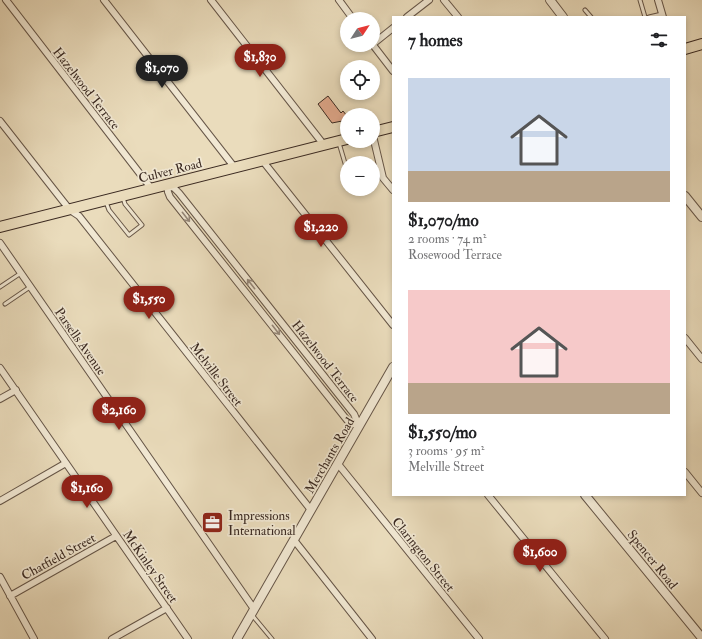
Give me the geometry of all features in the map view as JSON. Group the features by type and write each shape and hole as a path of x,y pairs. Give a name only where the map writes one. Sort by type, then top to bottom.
{"main road":[{"path":"686,49 702,44"},
{"path":"380,130 392,127"},
{"name":"Culver Road","path":"0,227 340,141"}],"street":[{"name":"Hazelwood Terrace","path":"6,0 151,188"},
{"path":"104,0 235,168"},
{"path":"211,0 324,145"},
{"path":"339,0 348,12"},
{"path":"408,16 429,0"},
{"path":"444,0 457,16"},
{"path":"550,0 562,16"},
{"path":"658,0 662,16"},
{"path":"380,38 392,29"},
{"path":"379,52 392,69"},
{"name":"Melville Street","path":"0,121 70,210 79,216 311,510"},
{"path":"376,148 383,178 392,189"},
{"path":"262,160 392,324"},
{"name":"Hazelwood Terrace","path":"167,184 179,193 274,312 354,414 359,426"},
{"name":"Hazelwood Terrace","path":"167,184 170,197 348,420 359,426"},
{"path":"686,197 702,217"},
{"name":"Parsells Avenue","path":"0,243 253,611"},
{"path":"686,339 702,359"},
{"name":"McKinley Street","path":"0,368 188,639"},
{"name":"Merchants Road","path":"237,639 359,426 392,372"},
{"path":"0,399 16,390"},
{"path":"0,501 66,463"},
{"name":"Clarington Street","path":"338,464 479,639"},
{"path":"686,473 702,493"},
{"path":"489,496 605,639"},
{"name":"Spencer Road","path":"586,496 702,638"},
{"name":"Chatfield Street","path":"10,596 116,536"},
{"path":"294,540 372,639"},
{"path":"0,578 34,639"},
{"path":"112,639 167,608"}],"lane":[{"path":"640,0 645,16"},
{"path":"586,10 589,16"},
{"path":"106,201 109,210 129,235 142,225 125,204 122,196"},
{"path":"0,287 21,273"},
{"path":"5,304 30,287"},
{"path":"267,318 274,312"},
{"path":"253,611 272,639"}],"building":[{"path":"328,96 340,112 340,121 332,123 318,104"}],"place":[{"name":"Impressions International","path":"212,522"}]}
